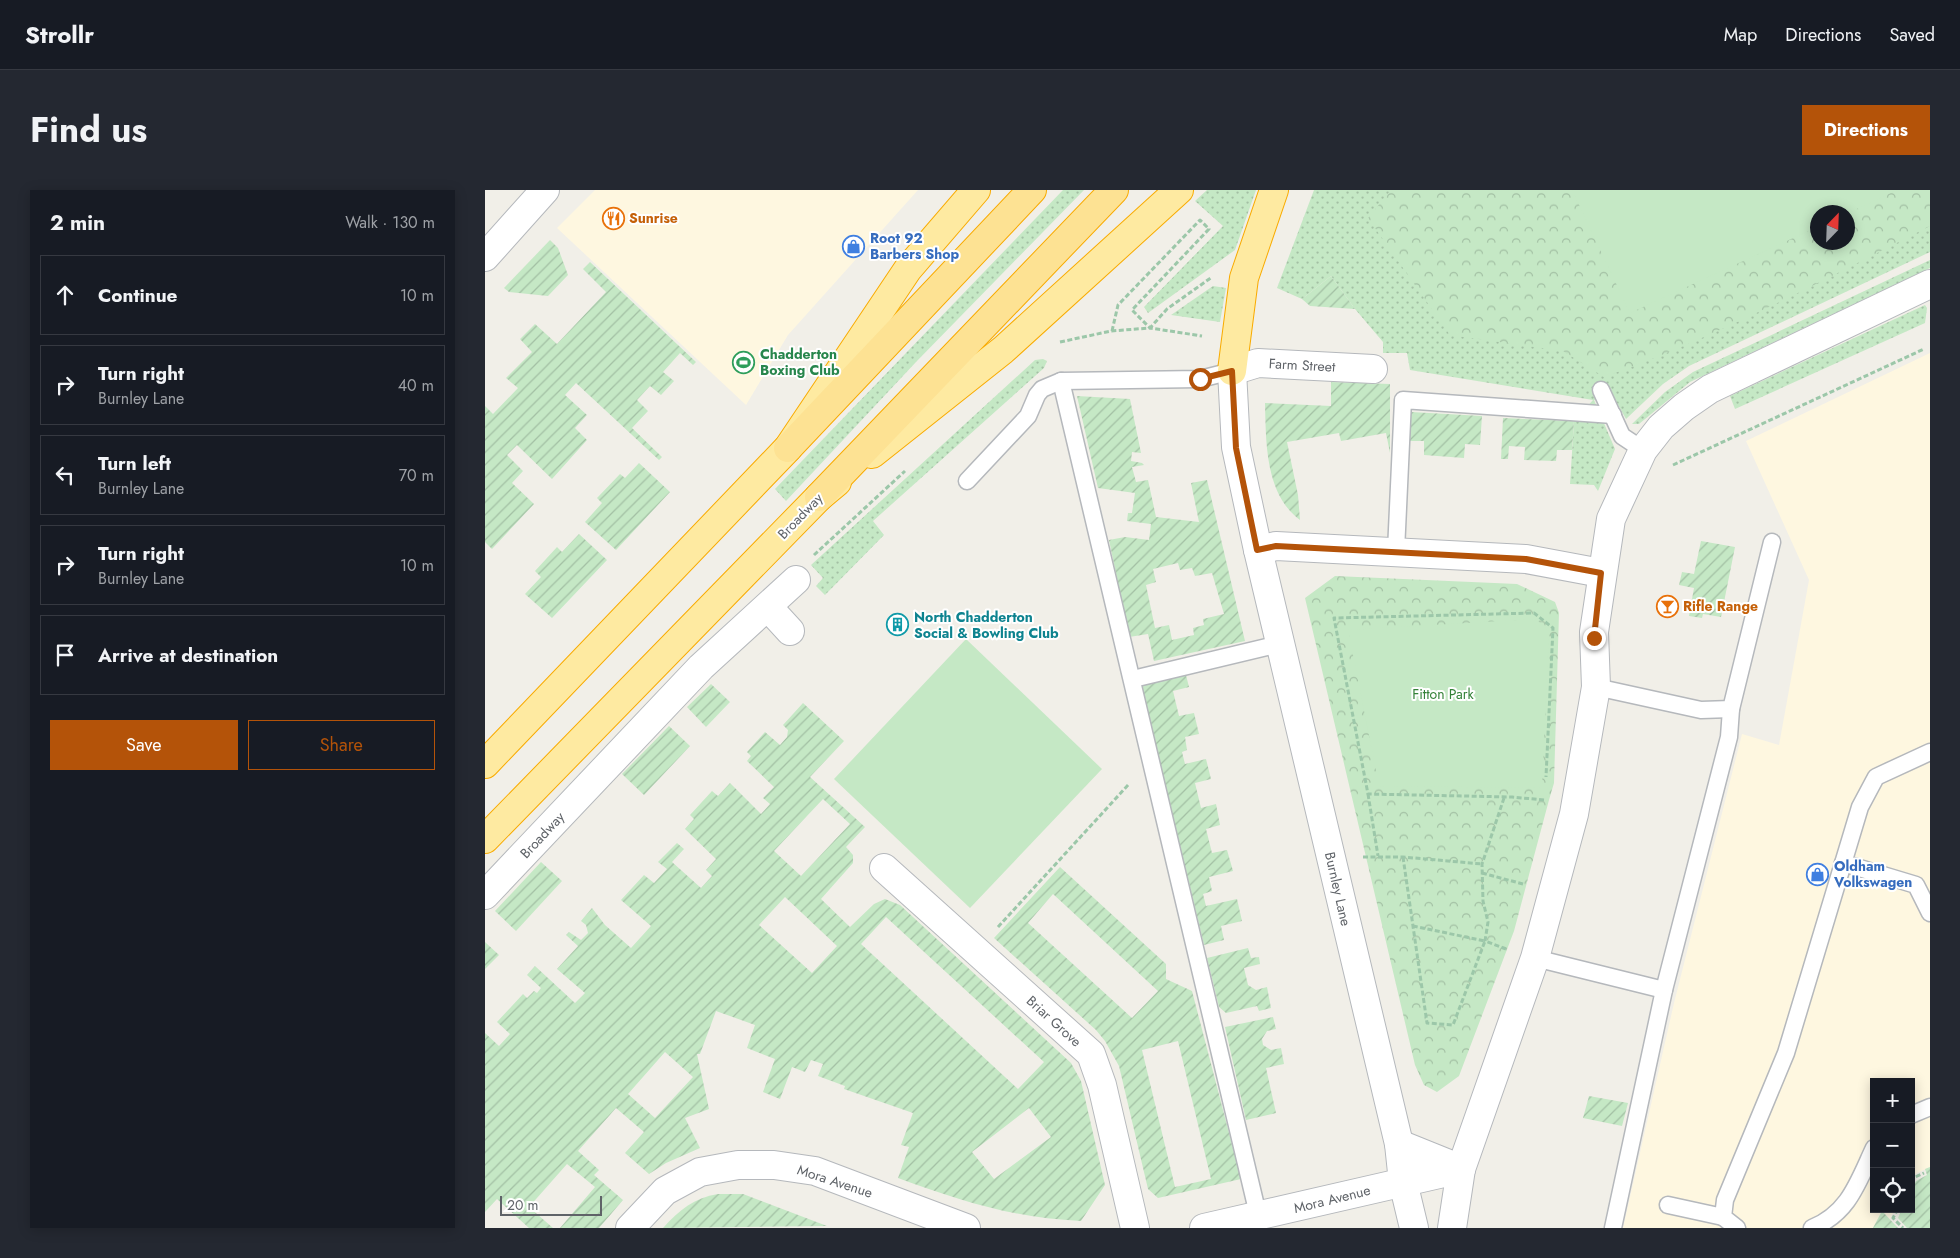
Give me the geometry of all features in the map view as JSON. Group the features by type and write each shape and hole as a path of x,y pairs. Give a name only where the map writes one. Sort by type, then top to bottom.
{"highway":[{"path":"788,448 908,269 976,190"},
{"path":"485,764 1032,190"},
{"name":"Broadway","path":"485,839 819,497 1113,190"},
{"path":"819,497 1003,350 1179,190"},
{"path":"1232,371 1244,278 1274,190"}],"street":[{"path":"485,257 534,194"},
{"path":"1452,1228 1461,1169 1535,958 1574,814 1591,726 1595,687 1594,632 1601,573 1611,519 1643,450 1661,427 1684,407 1710,389 1930,284"},
{"name":"Farm Street","path":"1232,371 1258,363 1373,369"},
{"name":"Burnley Lane","path":"1232,371 1236,448 1257,550 1399,1144 1403,1182 1414,1228"},
{"path":"1257,550 1276,546 1526,559 1601,573"},
{"name":"Broadway","path":"485,895 701,667 796,580"},
{"path":"768,607 790,631"},
{"name":"Briar Grove","path":"884,868 1091,1054 1102,1085 1135,1228"},
{"path":"1399,1144 1461,1169"},
{"name":"Mora Avenue","path":"630,1228 665,1191 700,1172 738,1166 774,1165 815,1171 966,1228"},
{"name":"Mora Avenue","path":"1203,1228 1260,1222 1403,1182 1461,1169"}],"lane":[{"path":"967,482 1028,416 1037,395 1042,389 1061,380 1200,379 1232,371"},
{"path":"1061,380 1260,1222"},
{"path":"1601,390 1622,436 1643,450"},
{"path":"1395,551 1403,400 1613,416"},
{"path":"1613,1228 1664,990 1729,737 1731,709 1772,542"},
{"path":"1133,679 1279,644"},
{"path":"1595,687 1701,710 1731,709"},
{"path":"1723,1217 1725,1200 1786,1053 1860,807 1876,777 1930,752"},
{"path":"1843,863 1916,885 1930,912"},
{"path":"1535,958 1664,990"},
{"path":"1915,1113 1930,1107"},
{"path":"1812,1228 1826,1222 1847,1202 1870,1156"},
{"path":"1668,1206 1723,1217 1737,1228"}],"path":[{"path":"1111,331 1118,305 1200,220 1209,229 1132,310 1150,328 1202,336"},
{"path":"1667,468 1924,349"},
{"path":"1378,856 1334,618 1534,613 1553,628 1546,781"},
{"path":"994,932 1151,760"},
{"path":"1545,790 1545,800"},
{"path":"1368,794 1512,797 1551,801"},
{"path":"1403,857 1427,1023 1453,1025 1485,942 1488,922 1483,901 1482,864 1504,798"},
{"path":"1330,856 1403,857 1482,864"},
{"path":"1482,873 1527,885"},
{"path":"1413,926 1485,942 1535,958"},
{"path":"1915,1177 1924,1173"},
{"path":"1895,1213 1893,1218 1903,1228"}],"shaded area":[{"path":"595,190 918,190 788,335 746,405 557,228"},
{"name":"Oldham Volkswagen","path":"1930,353 1930,1167 1915,1174 1915,1078 1870,1078 1870,1213 1881,1213 1873,1228 1623,1228 1674,1003 1742,734 1779,745 1809,580 1746,441"},
{"name":"Oldham Volkswagen","path":"1884,1213 1893,1213 1890,1219"}],"green space":[{"path":"1063,190 1084,190 916,362 786,501 775,489"},
{"path":"1207,190 1256,190 1235,250 1148,313 1144,307 1223,226 1195,201"},
{"path":"1314,190 1930,190 1930,252 1689,366 1663,384 1626,419 1612,394 1594,400 1615,449 1598,491 1594,485 1570,484 1574,421 1593,400 1410,370 1407,353 1383,353 1383,342 1355,309 1331,276 1302,299 1277,288"},
{"path":"1391,190 1930,190 1930,226 1729,326 1604,377 1563,351 1450,335 1368,218"},
{"path":"1572,190 1897,190 1855,210 1855,205 1810,205 1810,230 1630,313"},
{"path":"550,240 558,248 568,275 548,296 509,292 504,288"},
{"path":"1930,260 1930,268 1690,382 1639,424 1632,424 1665,392 1693,372"},
{"path":"590,262 696,362 693,365 680,353 663,372 674,381 661,395 650,386 637,400 648,411 632,428 662,457 659,460 576,383 565,395 587,415 575,428 587,440 552,479 517,445 507,455 523,471 512,483 534,504 492,549 485,542 485,406 493,414 518,388 506,378 532,352 520,339 535,324 557,344 606,292 583,269"},
{"path":"1331,276 1355,309 1310,306 1302,299"},
{"path":"1213,286 1226,288 1220,322 1171,315"},
{"path":"1925,305 1927,308 1925,323 1735,409 1730,396"},
{"path":"1043,359 1047,361 1044,368 873,521 884,535 825,595 816,586 823,578 811,565 1035,360"},
{"path":"1331,382 1390,384 1390,453 1386,433 1341,441 1339,433 1287,442 1298,495 1300,520 1288,509 1274,482 1267,451 1265,403 1331,406"},
{"path":"1077,396 1130,399 1141,453 1132,452 1131,461 1144,465 1132,467 1136,482 1148,480 1156,517 1199,522 1191,483 1207,480 1245,641 1154,661 1148,634 1129,637 1109,540 1125,537 1149,540 1151,524 1127,521 1128,513 1132,513 1135,493 1098,488","holes":["1178,563 1180,570 1192,568 1195,576 1212,573 1224,614 1203,619 1204,625 1193,628 1194,635 1172,640 1169,625 1155,628 1146,585 1156,582 1153,569"]},
{"path":"1411,412 1482,416 1480,445 1465,444 1464,458 1424,455 1424,441 1409,441"},
{"path":"1503,418 1574,421 1572,450 1557,450 1556,461 1524,460 1525,447 1509,446 1508,459 1501,459"},
{"path":"639,463 670,492 616,550 585,522 602,503 597,498 620,474 625,478"},
{"path":"579,534 607,560 552,618 525,594 541,577 535,571 557,547 562,552"},
{"path":"1701,541 1735,547 1721,617 1703,614 1702,618 1689,616 1694,588 1679,585 1682,572 1694,574"},
{"name":"Fitton Park","path":"1335,576 1517,584 1555,602 1559,613 1554,783 1514,931 1459,1076 1437,1092 1424,1085 1415,1065 1305,598"},
{"path":"1536,619 1549,631 1542,788 1379,786 1348,630"},
{"path":"966,639 1102,769 970,908 834,779"},
{"path":"1186,675 1189,687 1173,691 1179,716 1194,713 1199,734 1185,737 1187,750 1182,752 1185,764 1206,759 1211,779 1195,783 1201,808 1216,804 1220,825 1206,829 1212,853 1227,850 1233,871 1209,877 1212,891 1203,894 1206,906 1237,899 1242,921 1221,926 1224,940 1204,945 1141,686"},
{"path":"711,684 730,702 706,727 687,707"},
{"path":"803,703 844,741 810,777 865,827 846,847 853,855 853,863 821,899 850,927 874,904 885,899 900,905 1071,1063 1081,1081 1105,1185 1081,1221 1033,1216 988,1207 898,1178 909,1147 901,1145 913,1113 844,1089 845,1086 818,1076 823,1064 811,1060 805,1072 792,1067 780,1099 763,1092 775,1059 747,1048 755,1025 716,1011 700,1054 697,1054 709,1109 685,1118 700,1148 666,1163 649,1174 625,1153 644,1132 616,1108 578,1151 599,1170 594,1175 623,1200 599,1228 560,1228 595,1187 567,1164 529,1207 553,1228 529,1228 497,1199 485,1212 485,1033 499,1046 510,1034 497,1022 523,994 527,998 534,991 537,993 541,988 527,975 535,966 575,1003 585,993 557,969 578,946 566,935 569,932 581,940 588,933 586,925 581,921 592,908 605,925 631,948 651,926 621,900 644,875 654,883 667,869 658,862 677,843 684,849 672,862 701,888 712,876 706,870 716,859 685,829 694,819 690,815 712,791 718,796 730,783 761,814 770,804 763,798 774,787 747,761 751,756 747,752 765,732 780,745 787,737 788,730 783,725","holes":["823,799 850,824 801,876 774,851","785,897 837,946 812,973 759,925","886,917 1044,1062 1018,1089 861,944","665,1052 693,1077 655,1118 628,1094","1029,1108 1051,1137 994,1179 972,1152"]},
{"path":"669,726 690,746 644,795 622,774"},
{"path":"541,862 562,881 516,931 495,911"},
{"path":"1060,867 1166,964 1166,979 1192,991 1241,1179 1158,1198 1148,1189 1119,1066 1105,1041 1096,1030 994,938","holes":["1053,894 1158,991 1132,1018 1028,923","1178,1041 1211,1179 1175,1187 1142,1050"]},
{"path":"485,942 499,955 485,969"},
{"path":"1248,948 1251,958 1259,957 1260,964 1244,968 1248,985 1256,990 1267,987 1271,1008 1259,1011 1257,1006 1226,1013 1219,1007 1207,958"},
{"path":"1273,1017 1276,1029 1267,1031 1262,1039 1263,1045 1271,1050 1281,1048 1284,1064 1266,1068 1276,1113 1246,1120 1225,1027"},
{"path":"1589,1096 1628,1103 1622,1126 1583,1118"},
{"path":"1930,1167 1930,1228 1907,1228 1898,1218 1900,1213 1915,1213 1915,1183 1927,1175 1925,1169"},
{"path":"718,1194 743,1194 827,1226 663,1228 687,1206 702,1198"},
{"path":"1881,1213 1884,1213 1898,1228 1873,1228"}],"place":[{"name":"Sunrise","path":"613,218"},
{"name":"Root 92 Barbers Shop","path":"854,246"},
{"name":"Chadderton Boxing Club","path":"744,362"},
{"name":"Rifle Range","path":"1667,606"},
{"name":"North Chadderton Social & Bowling Club","path":"898,625"},
{"name":"Oldham Volkswagen","path":"1818,874"}],"route":[{"path":"1200,379 1232,371 1236,448 1257,550 1276,546 1526,559 1601,573 1594,638"}]}
